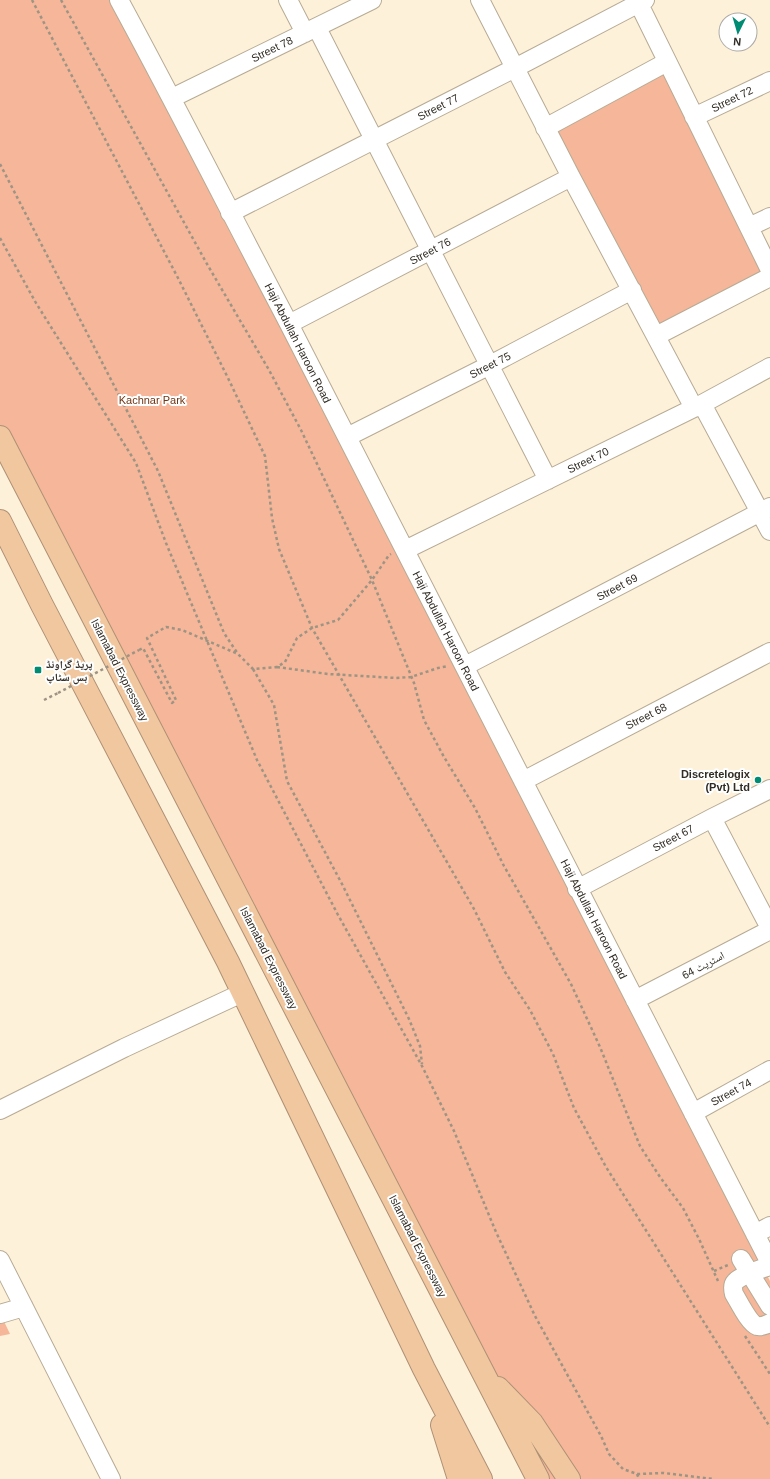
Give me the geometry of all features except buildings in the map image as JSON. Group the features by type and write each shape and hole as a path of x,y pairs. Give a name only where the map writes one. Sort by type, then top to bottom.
{"highway":[{"name":"Islamabad Expressway","path":"0,437 538,1479"},
{"path":"0,521 242,993 424,1369 481,1479"},
{"path":"480,1368 532,1423 569,1479"},
{"path":"424,1369 455,1478"}],"street":[{"name":"Haji Abdullah Haroon Road","path":"119,0 172,98 289,324 693,1113 762,1230 770,1264"},
{"path":"288,0 311,31 373,139 548,480"},
{"name":"Street 78","path":"172,98 372,0"},
{"path":"480,0 545,128 656,336 698,406 765,510 770,532"},
{"path":"640,1 694,118 770,270"},
{"name":"Street 77","path":"230,212 515,68 640,1"},
{"path":"545,128 667,62"},
{"name":"Street 72","path":"694,118 770,81"},
{"name":"Street 76","path":"289,324 571,177"},
{"path":"749,227 770,217"},
{"path":"656,336 770,277"},
{"name":"Street 75","path":"347,437 490,365 632,290"},
{"name":"Street 70","path":"404,550 698,406 770,368"},
{"name":"Street 69","path":"464,664 765,510"},
{"name":"Street 68","path":"522,781 770,652"},
{"name":"Street 67","path":"578,889 770,789"},
{"path":"712,818 770,929"},
{"name":"اسٹریٹ 64","path":"635,1000 770,929"},
{"path":"0,1110 124,1048 242,993"},
{"name":"Street 74","path":"693,1113 770,1070"},
{"path":"0,1260 111,1479"},
{"path":"745,1266 770,1264"},
{"path":"745,1266 770,1306"},
{"path":"745,1266 733,1285 734,1294 748,1318 754,1324 761,1326 770,1323"},
{"path":"0,1314 24,1307"}],"path":[{"path":"32,0 182,285 266,456 272,518 279,550 312,628 474,909 505,972 530,1010 553,1054 574,1108 606,1167 770,1427"},
{"path":"61,0 203,257 269,370 301,430 372,580 411,677 424,720 444,757 475,808 504,866 571,984 600,1048 640,1146 660,1177 683,1208 714,1272"},
{"path":"0,164 158,471 224,633 238,654 253,669 274,705 287,781 355,910 409,1019 420,1046 422,1066"},
{"path":"0,238 36,303 136,463 166,543 257,760 337,913 422,1066 454,1131 496,1232 535,1316 601,1436 609,1454 623,1469 638,1474 664,1473 713,1479"},
{"path":"277,667 285,662 297,638 312,628 338,620 372,580 389,555 404,550"},
{"path":"44,700 143,648 172,703 176,700 147,638 166,627 182,630 238,654"},
{"path":"253,669 277,667 339,675 411,677 438,668 464,664"},
{"path":"638,1474 639,1479"}],"green space":[{"name":"Kachnar Park","path":"0,0 118,0 770,1281 770,1479 544,1479 0,433"},
{"path":"667,70 767,275 657,331 552,131"},
{"path":"0,1313 10,1334 0,1336"}],"place":[{"name":"پریڈ گراونڈ بس سٹاپ","path":"38,670"},
{"name":"Discretelogix (Pvt) Ltd","path":"758,780"}]}
